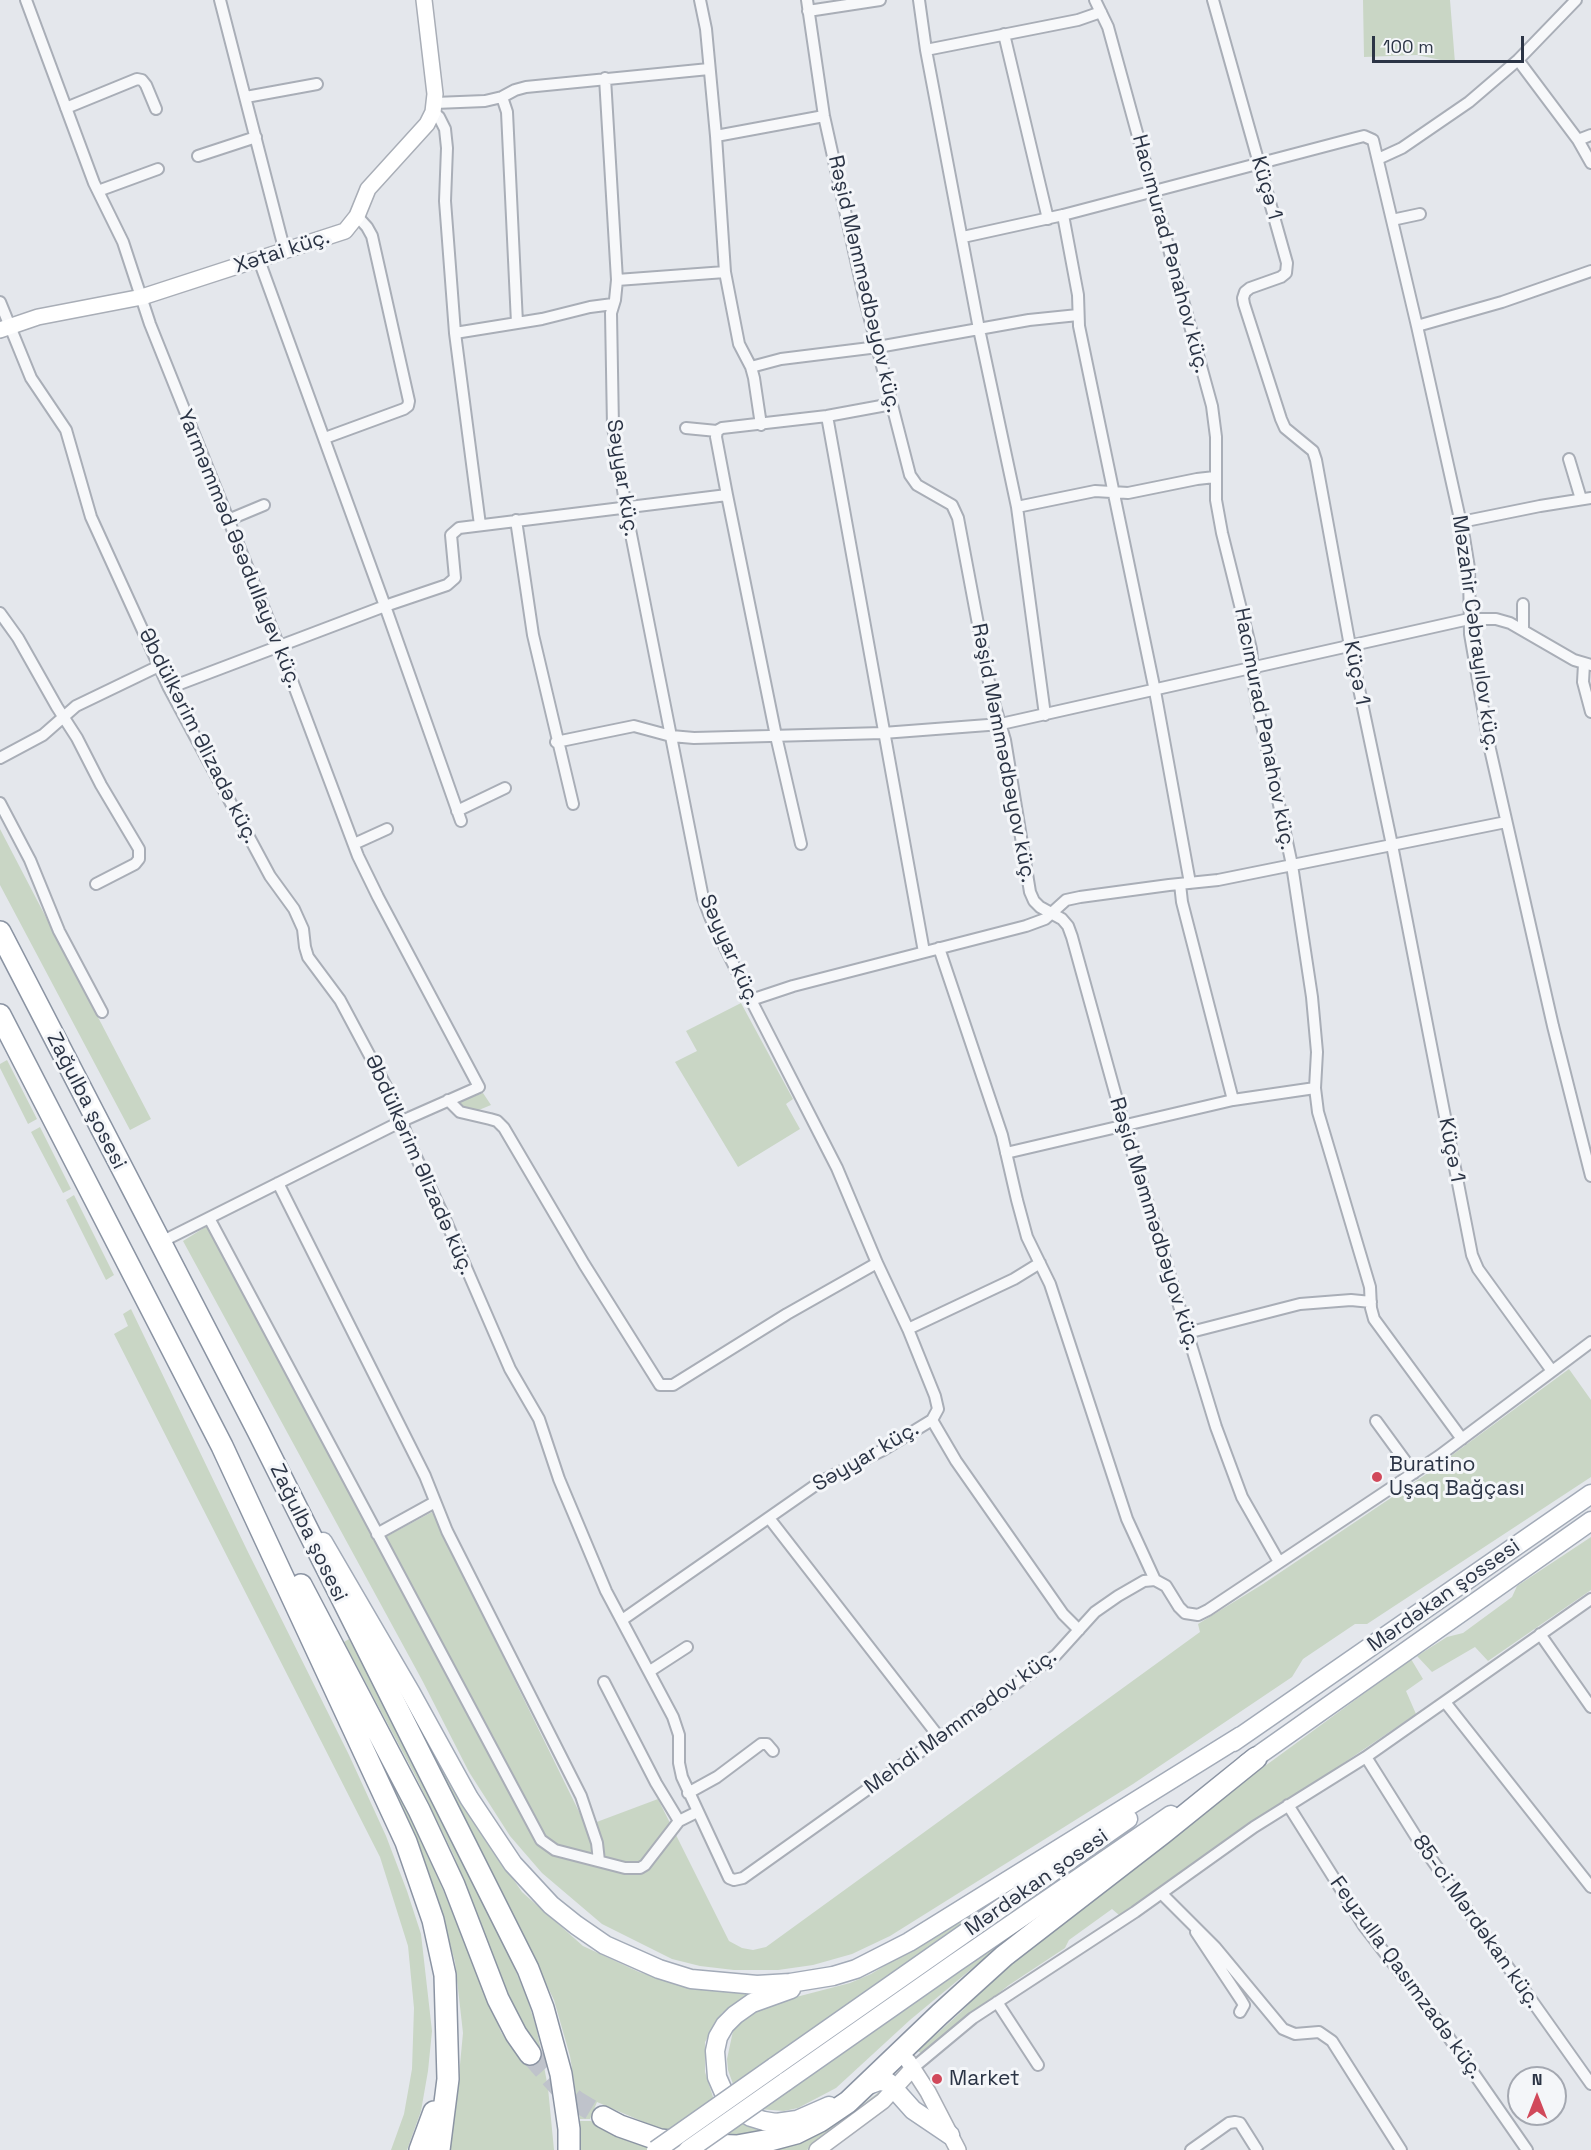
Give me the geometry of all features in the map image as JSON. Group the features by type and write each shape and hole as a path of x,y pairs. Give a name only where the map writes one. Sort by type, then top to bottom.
{"highway":[{"name":"Zağulba şosesi","path":"0,932 258,1431 537,1989 561,2074 570,2143"},
{"name":"Zağulba şosesi","path":"0,1015 222,1446"},
{"path":"222,1446 406,1842 433,1920 441,1951 447,2028 448,2079 439,2150"},
{"path":"222,1446 280,1545 419,1810 454,1885 498,1999 516,2034 530,2054"},
{"path":"603,2117 641,2135 660,2140 685,2144 737,2145 796,2133 837,2111 867,2085 906,2060 1004,1956 1256,1758"},
{"path":"543,2008 555,2088 557,2150"},
{"path":"420,2150 432,2120 438,2094 447,2028"}],"main road":[{"path":"258,1431 411,1693 469,1798 513,1864 551,1905 576,1925 629,1957 659,1970 691,1979 757,1985 790,1983 833,1976"},
{"name":"Mərdəkan şossesi","path":"1298,1697 1591,1494"},
{"name":"Mərdəkan şossesi","path":"1312,1717 1591,1521"},
{"name":"Mərdəkan şosesi","path":"656,2150 1100,1839 1298,1697"},
{"name":"Mərdəkan şosesi","path":"688,2150 1312,1717"},
{"path":"954,2143 913,2110 884,2081 867,2085 797,2120 776,2123 751,2117 738,2109 724,2093 717,2077 715,2051 718,2037 735,2015 752,2003 856,1969 909,1942 1241,1736"}],"street":[{"name":"Yarməmməd Əsədullayev küç.","path":"26,0 98,190 123,242 154,334 279,646 354,844 378,897 479,1087 448,1100"},
{"path":"220,0 285,252"},
{"path":"424,0 434,108 445,129 447,148 445,201 455,333 480,525"},
{"path":"700,0 710,69 725,272 739,344 752,367 761,425"},
{"path":"808,6 880,0"},
{"path":"919,0 926,50 979,329 1017,507 1045,715"},
{"name":"Hacımurad Pənahov küç.","path":"1095,0 1108,27 1212,406 1216,437 1216,500 1251,649 1255,693 1292,865 1315,1016 1317,1052 1315,1088 1318,1112 1370,1287 1374,1319 1462,1439"},
{"name":"Küçə 1","path":"1213,0 1288,268 1281,277 1245,292 1244,304 1285,428 1313,451 1316,460 1350,646 1392,845 1474,1262 1552,1371"},
{"path":"1378,159 1402,148 1469,102 1518,60 1576,0"},
{"name":"Rəşid Məmmədbəyov küç.","path":"808,6 824,116 864,296 912,481 947,500 956,511 989,684 1001,724 1030,892 1034,901 1062,919 1072,937 1124,1125 1216,1427 1234,1478 1258,1527 1279,1562"},
{"path":"926,50 1078,20 1101,12"},
{"path":"1004,34 1048,219"},
{"path":"1518,60 1578,140 1591,163"},
{"path":"434,108 485,101 526,87 710,69"},
{"name":"Səyyar küç.","path":"605,78 617,280 611,324 612,418 626,508 703,898 751,1000 822,1135 908,1329 938,1403 936,1416 932,1420 883,1450 819,1482 622,1620"},
{"path":"66,108 138,79 146,85 156,109"},
{"path":"246,97 317,84"},
{"path":"502,97 507,112 517,323"},
{"name":"Xətai küç.","path":"4,328 38,317 142,297 345,231 357,216 368,189 427,124 434,108"},
{"path":"716,136 824,116"},
{"path":"1578,140 1591,135"},
{"name":"Məzahir Cəbrayılov küç.","path":"1259,165 1364,136 1373,140 1418,326 1461,522 1468,568 1469,619 1482,710 1553,1026 1591,1176"},
{"path":"198,156 256,137"},
{"path":"963,237 1048,219 1259,165"},
{"path":"98,190 158,169"},
{"path":"1392,220 1420,214"},
{"path":"1063,215 1078,295 1078,315 1155,690 1185,883 1182,902 1233,1100"},
{"path":"325,438 404,409 408,406 409,401 372,236 357,216"},
{"path":"259,260 386,606 459,816 505,788"},
{"path":"1418,326 1502,302 1591,271"},
{"path":"617,280 725,272"},
{"name":"Əbdülkərim Əlizadə küç.","path":"0,302 4,328 34,384 66,430 91,517 169,688 270,876 294,909 303,928 308,957 340,1000 387,1085 410,1144 510,1369 538,1419 559,1479 606,1591 677,1726 680,1770 688,1793 727,1876 734,1880"},
{"path":"455,333 542,319 590,307 613,304"},
{"path":"752,367 781,359 878,347 1029,320 1078,315"},
{"path":"686,428 717,431 722,428 827,416 892,404"},
{"path":"827,416 924,952"},
{"path":"717,431 716,437 727,495 776,736 801,844"},
{"path":"1461,522 1586,498 1569,459"},
{"path":"1017,507 1095,491 1128,493 1215,477"},
{"path":"169,688 451,582 456,573 451,535 459,528 727,495"},
{"path":"228,520 264,505"},
{"path":"516,520 532,636 556,742 573,804"},
{"path":"1523,604 1523,629"},
{"path":"0,613 18,638 77,738 101,785 139,849 139,859 135,864 96,884"},
{"path":"556,742 634,726 671,736 694,738 884,733 1001,724 1469,619 1496,619 1523,629 1587,665 1583,682 1591,712"},
{"path":"0,758 43,735 69,710 84,701 159,666"},
{"path":"0,803 34,869 59,931 102,1012"},
{"path":"751,1000 793,986 1026,926 1045,919 1066,900 1218,880 1506,822"},
{"path":"354,844 387,830"},
{"path":"939,948 1002,1135 1023,1224 1032,1250 1050,1284 1127,1520 1155,1580 1166,1586 1185,1614 1198,1615 1414,1473 1591,1342"},
{"path":"1006,1153 1233,1100 1315,1088"},
{"path":"159,1243 448,1100 460,1112 497,1121 504,1128 584,1264 660,1385 673,1385 787,1314 877,1263"},
{"path":"278,1183 425,1476 447,1531 581,1796 597,1843 599,1861"},
{"path":"209,1218 541,1840 555,1850 625,1868 640,1868 645,1865 679,1821 697,1812"},
{"path":"908,1329 1014,1279 1040,1263"},
{"path":"1187,1333 1300,1304 1351,1300 1371,1302"},
{"path":"932,1420 956,1461 1050,1595 1079,1630"},
{"path":"1376,1420 1414,1473"},
{"path":"377,1534 435,1502"},
{"path":"769,1518 939,1737"},
{"name":"Mehdi Məmmədov küç.","path":"734,1880 743,1878 1056,1655 1085,1621 1104,1605 1135,1585 1155,1580"},
{"path":"817,2150 895,2090 906,2060 1162,1893 1288,1805 1366,1757 1591,1599"},
{"path":"1540,1634 1591,1707"},
{"path":"650,1671 687,1647"},
{"path":"604,1682 656,1784 679,1821"},
{"path":"1445,1702 1591,1887"},
{"path":"688,1793 717,1777 761,1744 766,1744 773,1751"},
{"name":"85-ci Mərdəkan küç.","path":"1366,1757 1420,1843 1591,2084"},
{"name":"Feyzulla Qasımzadə küç.","path":"1288,1805 1364,1926 1436,2019 1527,2150"},
{"path":"1162,1893 1215,1947 1282,2029 1295,2034 1319,2032 1332,2041 1401,2150"},
{"path":"1196,1928 1198,1938 1244,2005 1240,2012"},
{"path":"998,2002 1038,2065"},
{"path":"906,2060 928,2092 954,2143"},
{"path":"1191,2150 1229,2123 1235,2122 1240,2123 1257,2150"}],"green space":[{"path":"1363,0 1450,0 1455,63 1417,55 1364,57"},
{"path":"0,829 151,1119 130,1130 0,885"},
{"path":"741,1003 793,1099 786,1104 800,1129 738,1167 675,1062 697,1051 686,1031"},
{"path":"7,1060 37,1119 28,1124 0,1068 0,1064"},
{"path":"483,1093 491,1105 474,1112 461,1108 458,1102"},
{"path":"40,1127 71,1189 63,1193 31,1132"},
{"path":"74,1195 114,1275 106,1280 66,1200"},
{"path":"207,1226 376,1542 432,1512 586,1826 658,1799 729,1941 742,1948 753,1950 766,1947 1200,1632 1198,1624 1263,1584 1425,1475 1569,1369 1591,1400 1591,1477 1367,1624 1355,1624 1303,1659 1292,1677 1133,1784 890,1936 852,1954 813,1965 778,1970 734,1970 700,1966 672,1959 602,1924 542,1873 510,1836 469,1772 422,1680 183,1241"},
{"path":"131,1309 349,1755 386,1836 407,1891 421,1934 432,2031 421,2111 407,2150 391,2150 404,2114 412,2069 414,2008 408,1946 380,1857 114,1334 128,1326 123,1314"},
{"path":"1591,1537 1591,1590 1488,1661 1475,1647 1432,1672 1417,1656 1447,1637 1463,1633 1512,1597 1517,1586"},
{"path":"349,1639 420,1773 506,1948 527,1998 541,2049 531,2039 503,1988 454,1856 416,1777 344,1642"},
{"path":"1411,1659 1423,1679 1406,1691 1416,1714 1119,1915 1112,1909 1069,1940 1065,1948 1009,1985 922,2054 918,2051 961,2012 1009,1962 1220,1799"},
{"path":"386,1663 474,1822 522,1892 583,1946 639,1972 690,1988 752,1993 722,2013 705,2042 705,2072 713,2097 726,2113 744,2125 764,2132 732,2137 667,2132 597,2102 590,2119 580,2119 570,2056 554,2000 467,1824 384,1665"},
{"path":"337,1666 441,1885 501,2032 522,2063 541,2049 548,2088 554,2150 444,2150 445,2134 459,2075 463,2033 455,1962 436,1894"},
{"path":"1056,1861 733,2084 727,2059 733,2031 755,2011 777,2002 850,1983 871,1974"},
{"path":"1091,1879 1004,1942 910,2020 836,2088 798,2108 784,2111 759,2109"},
{"path":"879,2092 882,2096 819,2139 807,2150 755,2150 817,2131 849,2115"},
{"path":"580,2121 591,2121 631,2140 660,2150 581,2150"}],"tunnel":[{"path":"530,2054 561,2089 603,2117"}],"place":[{"name":"Buratino Uşaq Bağçası","path":"1377,1477"},
{"name":"Market","path":"937,2079"}]}
